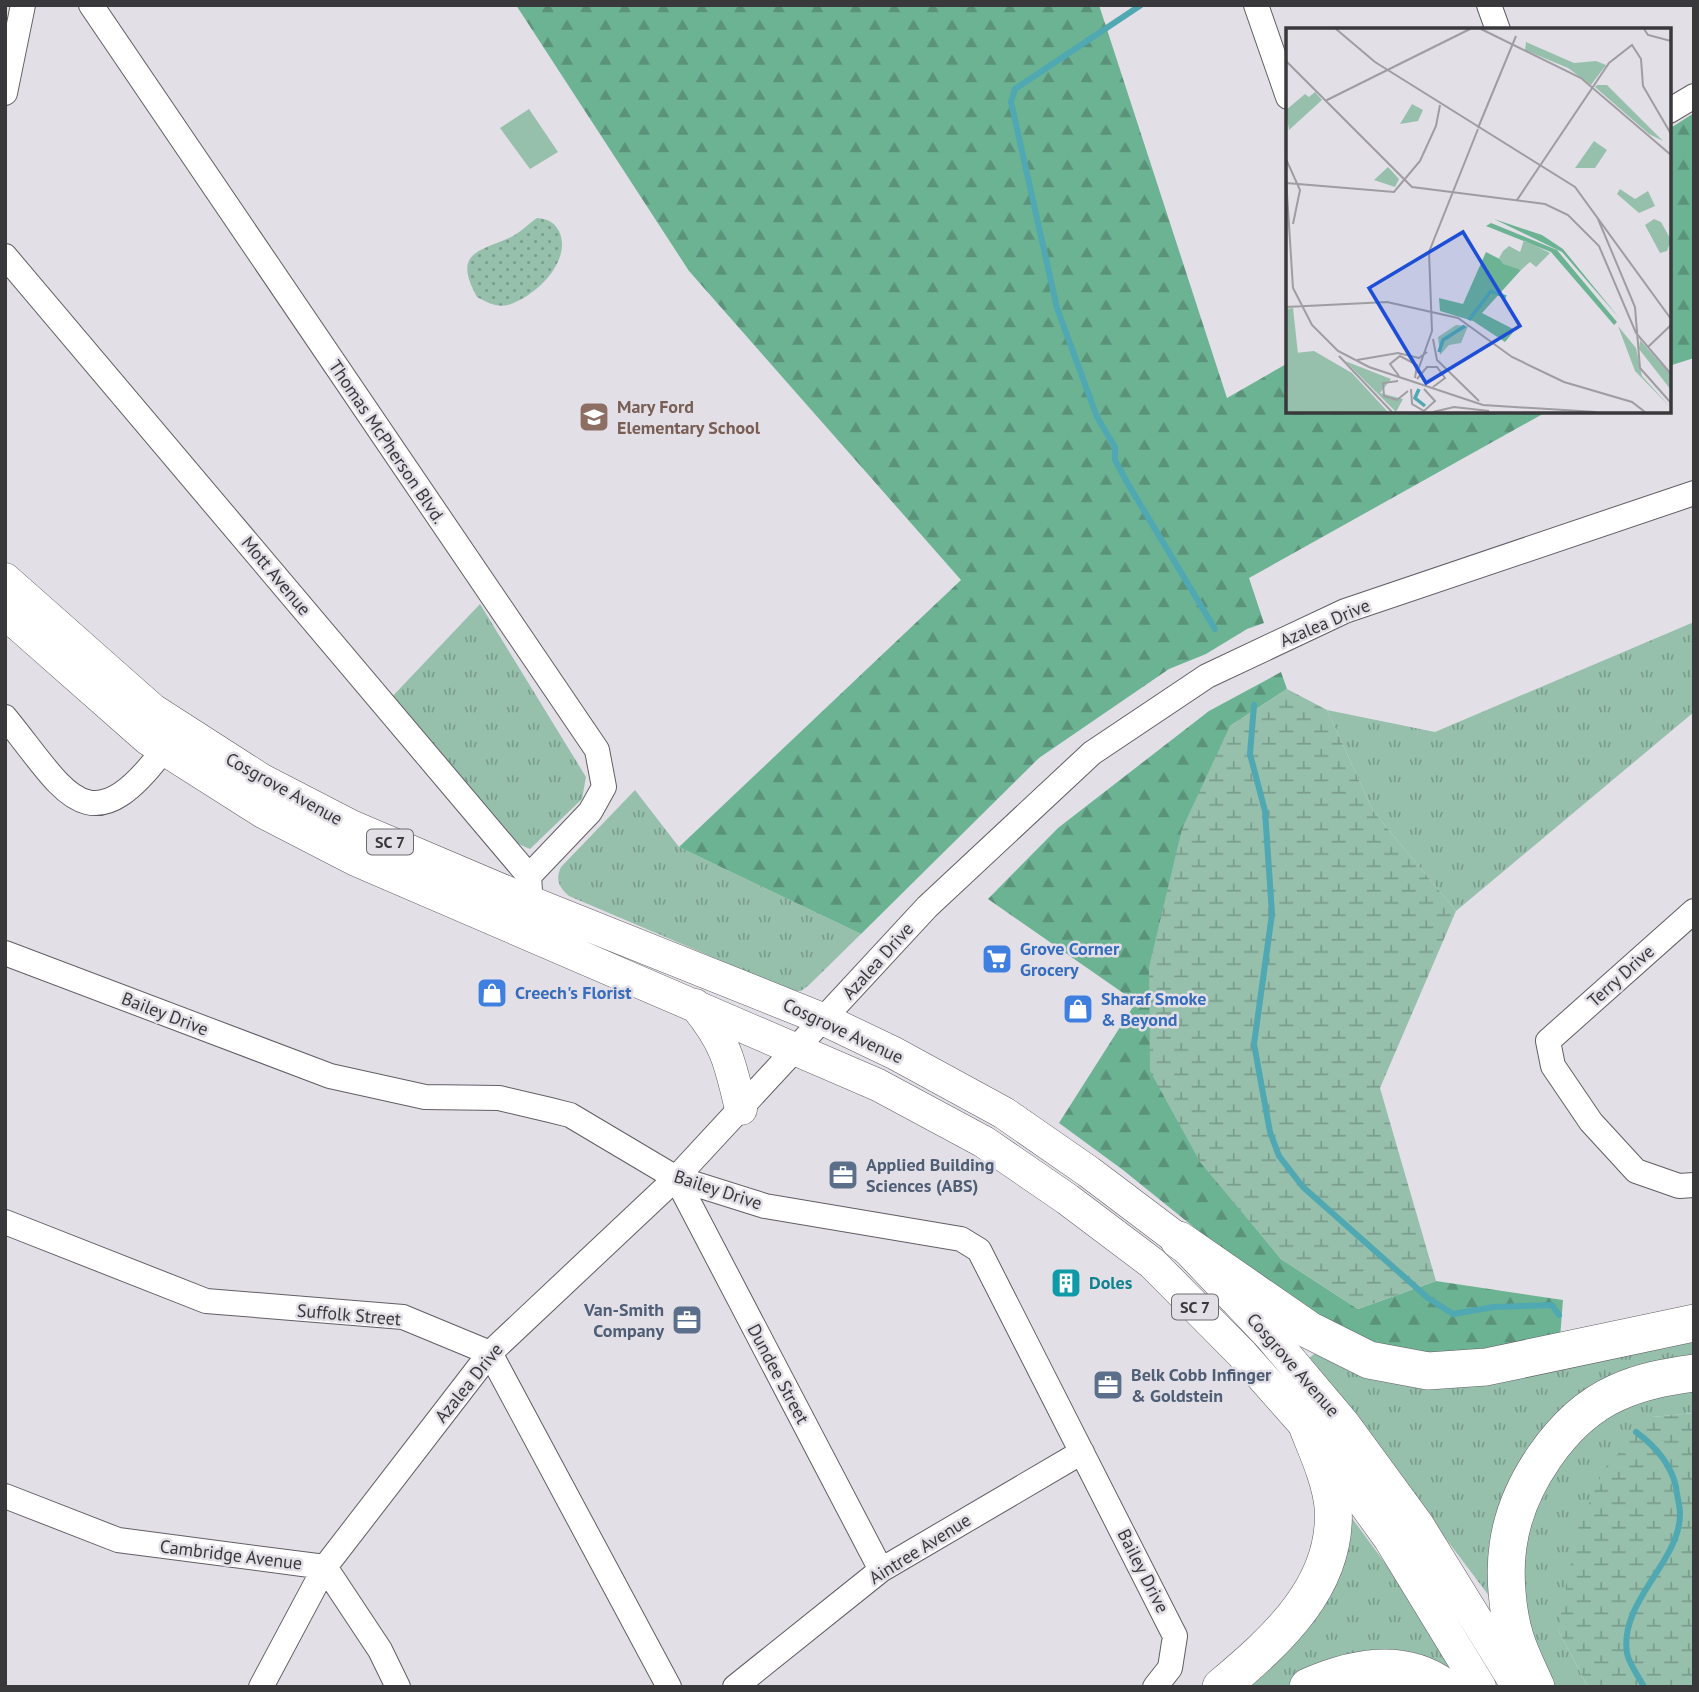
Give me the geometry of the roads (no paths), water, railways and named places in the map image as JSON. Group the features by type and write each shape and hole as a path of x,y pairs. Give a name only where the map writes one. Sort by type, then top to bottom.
{"highway":[{"path":"1179,1240 1309,1330 1368,1360 1428,1371 1486,1367 1694,1323"},
{"path":"1536,1687 1515,1637 1509,1592 1508,1547 1520,1504 1544,1460 1577,1419 1623,1390 1653,1379 1694,1373"},
{"path":"1221,1687 1290,1624 1319,1581 1332,1538 1333,1505 1326,1475 1308,1428"},
{"path":"1308,1687 1345,1671 1389,1667 1436,1681 1444,1687"}],"main road":[{"name":"Cosgrove Avenue","path":"5,579 153,710 262,780 351,826 529,889 894,1053 1004,1113 1179,1240 1270,1336 1344,1424 1418,1525 1518,1687"},
{"name":"Cosgrove Avenue","path":"5,613 148,739 262,812 356,860 799,1048 878,1085 984,1142 1067,1199 1152,1263 1242,1354 1308,1428 1390,1538 1480,1687"},
{"path":"694,1004 718,1032 724,1045 741,1109"}],"street":[{"path":"6,81 23,5"},
{"name":"Thomas McPherson Blvd.","path":"91,5 597,750 604,788 590,812 529,889"},
{"path":"1256,5 1286,91"},
{"path":"1489,5 1497,28"},
{"path":"1671,110 1694,96"},
{"name":"Mott Avenue","path":"5,256 529,889"},
{"name":"Azalea Drive","path":"261,1687 325,1567 490,1353 676,1178 927,907 1092,753 1207,676 1345,611 1694,494"},
{"path":"5,717 65,790 89,803 111,802 126,793 164,749"},
{"name":"Terry Drive","path":"1686,1186 1636,1171 1591,1122 1553,1066 1548,1041 1694,911"},
{"name":"Bailey Drive","path":"5,953 330,1076 425,1097 499,1098 570,1115 676,1178 765,1206 961,1239 979,1250 1175,1636 1170,1668 1155,1687"},
{"name":"Dundee Street","path":"676,1178 881,1570"},
{"name":"Suffolk Street","path":"5,1222 206,1301 403,1317 490,1353"},
{"path":"490,1353 669,1687"},
{"name":"Aintree Avenue","path":"735,1687 881,1570 1082,1452"},
{"name":"Cambridge Avenue","path":"5,1496 118,1540 325,1567 380,1650 398,1687"}],"waterway":[{"path":"1141,5 1015,89 1011,102 1057,308 1097,417 1115,447 1115,460 1128,484 1215,629"},
{"path":"1254,705 1250,754 1265,811 1272,914 1254,1044 1270,1132 1279,1156 1303,1187 1428,1298 1453,1314 1494,1307 1552,1305 1559,1315"},
{"path":"1636,1432 1656,1449 1666,1463 1676,1487 1680,1514 1671,1549 1640,1599 1627,1634 1628,1657 1644,1687"}],"place":[{"name":"Mary Ford Elementary School","path":"594,417"},
{"name":"Grove Corner Grocery","path":"997,959"},
{"name":"Creech's Florist","path":"492,993"},
{"name":"Sharaf Smoke & Beyond","path":"1078,1009"},
{"name":"Applied Building Sciences (ABS)","path":"843,1175"},
{"name":"Doles","path":"1066,1283"},
{"name":"Van-Smith Company","path":"687,1320"},
{"name":"Belk Cobb Infinger & Goldstein","path":"1108,1385"}]}
